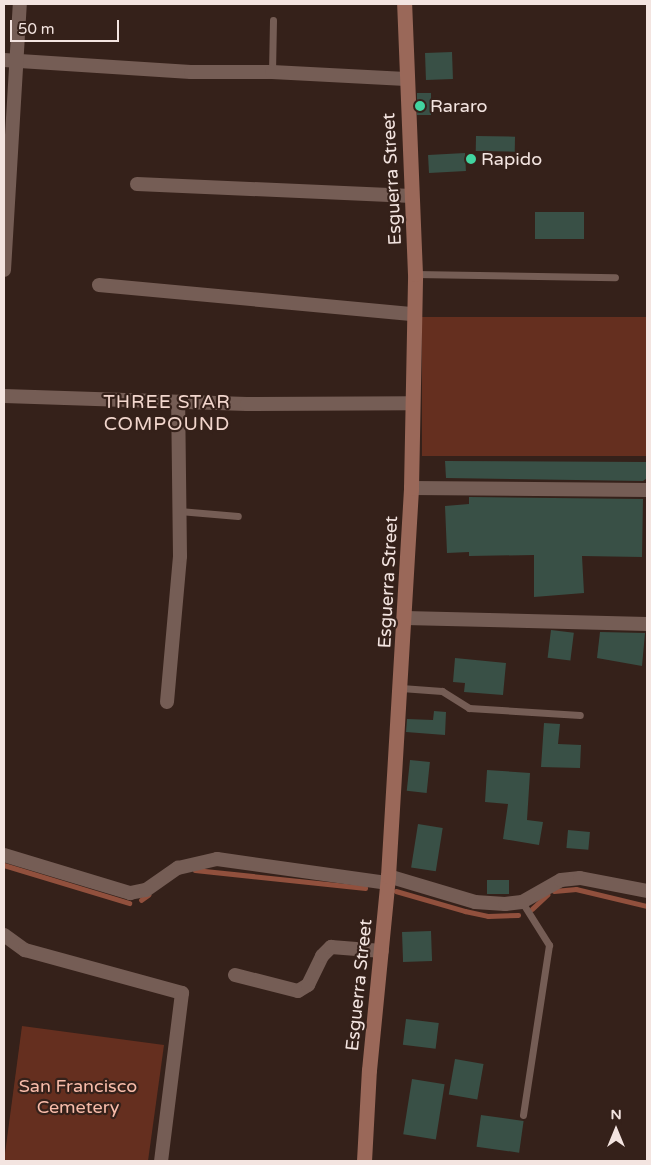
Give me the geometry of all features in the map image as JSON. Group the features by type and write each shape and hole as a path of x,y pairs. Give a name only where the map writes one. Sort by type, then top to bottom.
{"main road":[{"name":"Esguerra Street","path":"364,1161 369,1070 388,880 401,688 411,488 415,274 404,4"}],"street":[{"path":"4,270 20,4"},
{"path":"4,60 190,72 272,72 406,79"},
{"path":"137,184 412,196"},
{"path":"98,285 414,314"},
{"path":"4,396 178,402 412,403"},
{"path":"167,702 180,556 178,402"},
{"path":"411,488 647,490"},
{"path":"405,618 647,624"},
{"path":"4,855 130,893 146,890 178,868 217,858 388,880 475,902 522,902 561,880 580,878 647,891"},
{"path":"4,935 25,950 182,993 161,1161"},
{"path":"235,975 298,991 308,985 322,956 331,947 382,951"}],"lane":[{"path":"272,72 273,20"},
{"path":"415,274 615,277"},
{"path":"179,511 238,516"},
{"path":"401,688 442,692 470,708 580,715"},
{"path":"522,902 549,945 523,1115"}],"green space":[{"path":"422,317 647,317 647,456 422,456"},
{"name":"San Francisco Cemetery","path":"22,1026 164,1045 148,1161 4,1161"}],"building":[{"path":"452,52 453,79 426,80 425,53"},
{"path":"417,93 431,93 431,115 417,115"},
{"path":"476,136 515,137 515,152 476,151"},
{"path":"465,153 466,171 429,173 428,155"},
{"path":"535,212 584,212 584,239 535,239"},
{"path":"445,461 647,462 647,478 643,481 446,478"},
{"path":"469,497 643,499 642,557 582,556 584,593 534,597 534,555 469,556 469,552 447,553 445,506 469,504"},
{"path":"551,630 574,633 570,661 548,658"},
{"path":"600,632 645,633 642,666 597,658"},
{"path":"455,658 506,663 503,695 464,692 465,683 453,682"},
{"path":"434,711 446,712 445,735 406,732 407,719 433,720"},
{"path":"544,723 560,724 558,744 581,745 580,768 541,767"},
{"path":"410,760 430,762 427,793 407,791"},
{"path":"487,770 530,773 527,820 543,822 539,845 503,839 508,804 485,802"},
{"path":"418,824 443,828 436,871 411,867"},
{"path":"568,830 590,832 588,850 566,848"},
{"path":"487,880 509,880 509,894 487,894"},
{"path":"431,931 432,961 403,962 402,932"},
{"path":"406,1019 439,1023 436,1049 403,1045"},
{"path":"455,1059 484,1064 477,1099 449,1094"},
{"path":"412,1079 445,1084 436,1139 403,1134"},
{"path":"481,1115 524,1121 519,1153 477,1147"}],"waterway":[{"path":"4,865 129,903"},
{"path":"195,870 365,888"},
{"path":"554,891 576,889 647,906"},
{"path":"396,891 488,916 518,915"},
{"path":"141,900 148,895"},
{"path":"532,909 547,895"}],"place":[{"name":"Rararo","path":"420,106"},
{"name":"Rapido","path":"471,159"}],"district":[{"name":"THREE STAR COMPOUND","path":"167,414"}]}
